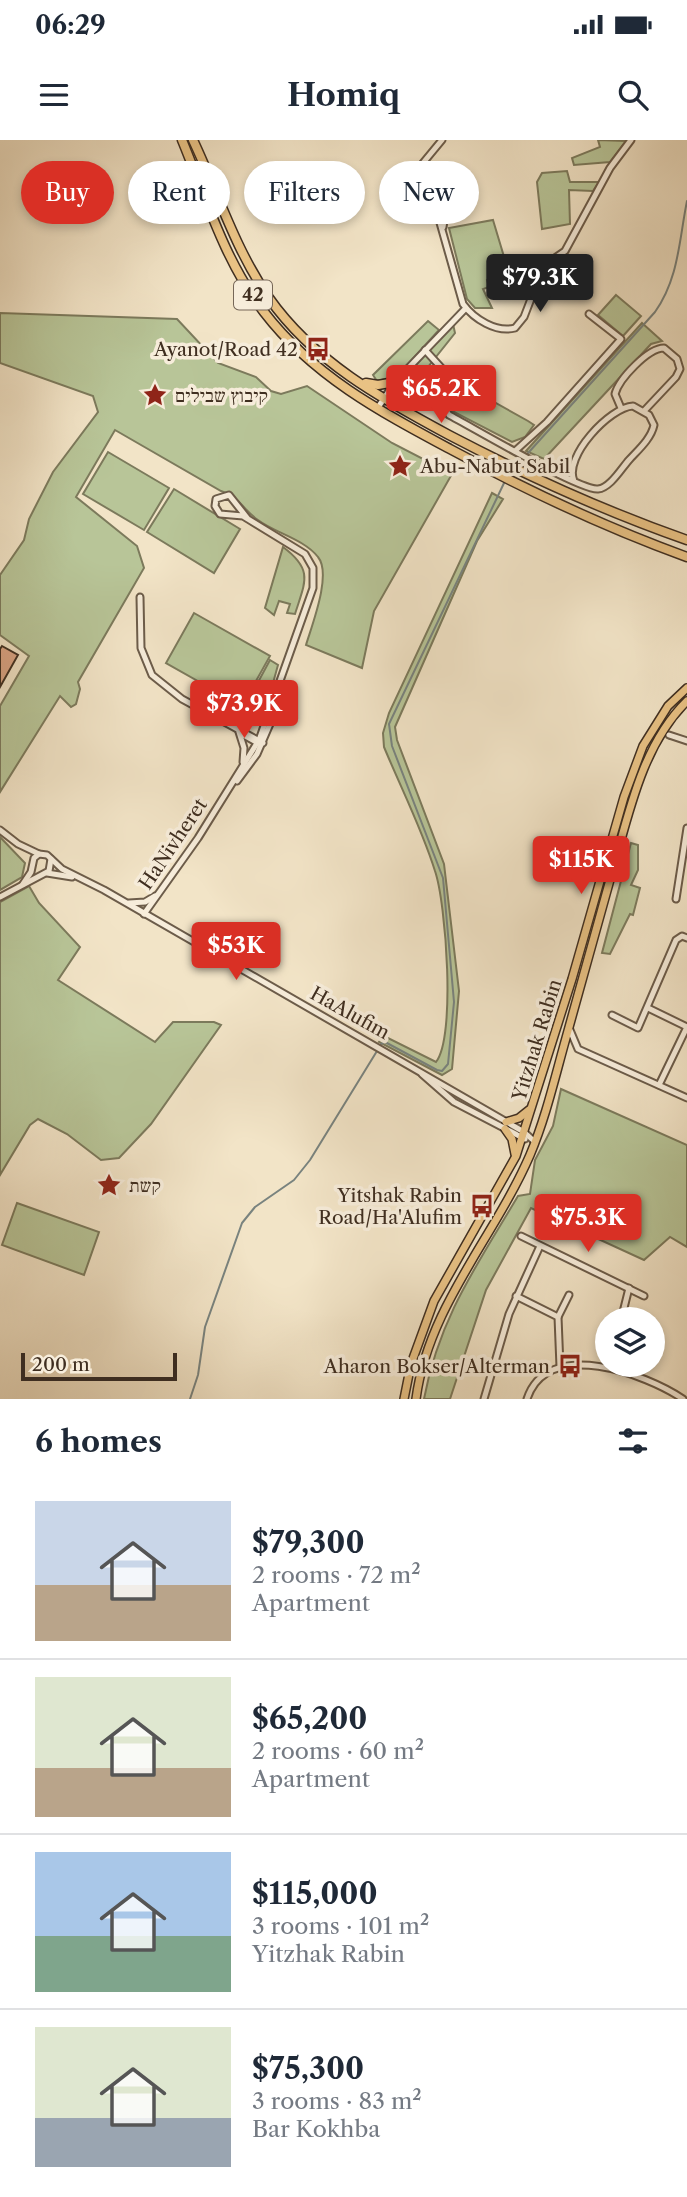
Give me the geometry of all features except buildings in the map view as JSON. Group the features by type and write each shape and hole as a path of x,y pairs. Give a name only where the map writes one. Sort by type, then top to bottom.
{"highway":[{"name":"42","path":"182,140 230,255 263,311 309,362 377,409 559,506 687,557"},
{"name":"42","path":"193,140 226,221 269,298 316,351 383,398 533,479 687,540"},
{"path":"355,379 378,385 396,382 396,393 401,404 419,419"}],"main road":[{"name":"Yitzhak Rabin","path":"404,1399 411,1364 434,1301 516,1156 635,767 653,728 687,688"},
{"name":"Yitzhak Rabin","path":"416,1399 423,1363 436,1326 513,1188 535,1142 640,782 668,722 687,701"},
{"path":"516,1156 505,1125 525,1115 534,1104"}],"street":[{"path":"425,161 442,140"},
{"path":"442,224 466,308 500,330 518,325 552,260 565,251 610,168 631,140"},
{"path":"377,409 396,382 466,308"},
{"path":"521,455 621,339 589,314"},
{"path":"621,408 615,394 618,386 650,352 664,348 677,359 680,369 676,377 644,411"},
{"path":"425,350 447,374 444,407 446,413 521,455 574,481 597,489 609,483 653,430 653,421 644,411 633,406 615,411 577,453 572,468 574,481"},
{"path":"559,474 572,468"},
{"path":"222,495 229,495 234,500 234,510 229,514 217,512 215,502 222,495"},
{"name":"HaNivheret","path":"234,500 248,519"},
{"name":"HaNivheret","path":"144,914 260,742 279,691 314,574 308,557 248,519 229,514"},
{"path":"140,597 141,648 152,675 181,699 260,742"},
{"name":"HaNivheret","path":"228,791 260,742 279,691"},
{"path":"232,726 260,742"},
{"path":"249,734 265,727"},
{"path":"239,732 244,748 241,769"},
{"path":"669,735 687,741"},
{"path":"676,899 687,828"},
{"path":"0,830 39,854 23,884"},
{"path":"14,841 32,865 45,873"},
{"name":"HaAlufim","path":"39,854 414,1066 535,1142"},
{"path":"0,897 45,873 52,865 51,859"},
{"name":"HaAlufim","path":"45,873 88,882"},
{"path":"124,901 145,902 158,895"},
{"path":"612,1015 638,1028 676,940 682,936 687,938"},
{"path":"648,1008 687,1027 659,1085"},
{"path":"570,1026 576,1048 687,1098"},
{"path":"521,1236 644,1296"},
{"path":"484,1399 497,1349 516,1296 540,1245"},
{"path":"624,1307 629,1288"},
{"path":"560,1367 558,1317 569,1295"},
{"path":"516,1296 558,1317"},
{"path":"527,1399 540,1378 560,1367 595,1367"},
{"path":"641,1377 678,1398"}],"green space":[{"path":"598,140 626,141 610,162 574,165 572,158 600,147"},
{"path":"567,171 570,182 599,182 593,191 569,190 570,224 542,229 537,182 542,173"},
{"path":"493,220 508,270 493,273 494,276 487,280 489,287 483,289 492,308 475,308 467,299 449,228"},
{"path":"616,295 641,316 623,336 598,315"},
{"path":"0,313 177,319 218,363 256,377 271,391 281,394 307,386 392,443 452,474 374,611 362,668 306,645 320,600 323,575 322,565 312,551 258,520 232,496 115,430 76,497 137,546 144,568 78,682 80,689 76,704 71,707 60,696 0,792 0,706 29,656 0,635 0,575 24,540 29,519 53,472 98,412 93,396 0,363"},
{"path":"428,321 439,330 397,376 377,381 373,375"},
{"path":"642,323 662,341 651,344 544,459 526,451"},
{"path":"453,324 455,333 404,397 400,393 400,381"},
{"path":"453,379 534,425 525,437 512,442 452,411 448,408"},
{"path":"108,452 169,488 144,530 83,494"},
{"path":"174,489 240,529 214,573 147,532"},
{"path":"492,493 503,499 477,541 395,727 397,740 444,864 459,991 452,1069 442,1075 379,1042 384,1036 436,1062 446,1026 447,999 443,911 439,887 424,840 384,747 383,733 389,713"},
{"path":"283,547 293,555 303,570 304,585 295,614 287,613 290,604 279,601 274,615 265,608"},
{"path":"194,613 270,656 242,706 166,663"},
{"path":"270,660 278,665 263,719 251,712 264,689 257,684"},
{"path":"0,837 25,863 22,877 0,890"},
{"path":"631,843 638,845 638,870 631,885 640,888 633,915 630,914 610,954 602,953"},
{"path":"29,886 39,903 80,947 58,980 155,1042 173,1022 214,1022 221,1025 151,1124 119,1158 101,1160 67,1134 38,1119 30,1125 0,1175 0,902"},
{"path":"561,1089 687,1145 687,1247 670,1237 644,1260 531,1208 486,1290 450,1399 424,1399 439,1343 461,1293 518,1196 530,1194 535,1160 553,1126"},
{"path":"17,1203 99,1232 84,1275 2,1245"}],"waterway":[{"path":"520,462 655,312 674,272 687,201"},
{"path":"381,1044 385,1042 437,1070 442,1071 448,1064 454,1002 443,878 392,746 389,724 505,481"},
{"path":"190,1399 198,1375 205,1327 242,1223 255,1207 294,1180 310,1160 377,1051"}],"place":[{"name":"Ayanot/Road 42","path":"318,349"},
{"name":"קיבוץ שבילים","path":"155,395"},
{"name":"Abu-Nabut Sabil","path":"400,466"},
{"name":"קשת","path":"109,1185"},
{"name":"Yitshak Rabin Road/Ha'Alufim","path":"482,1206"},
{"name":"Aharon Bokser/Alterman","path":"570,1366"}]}
